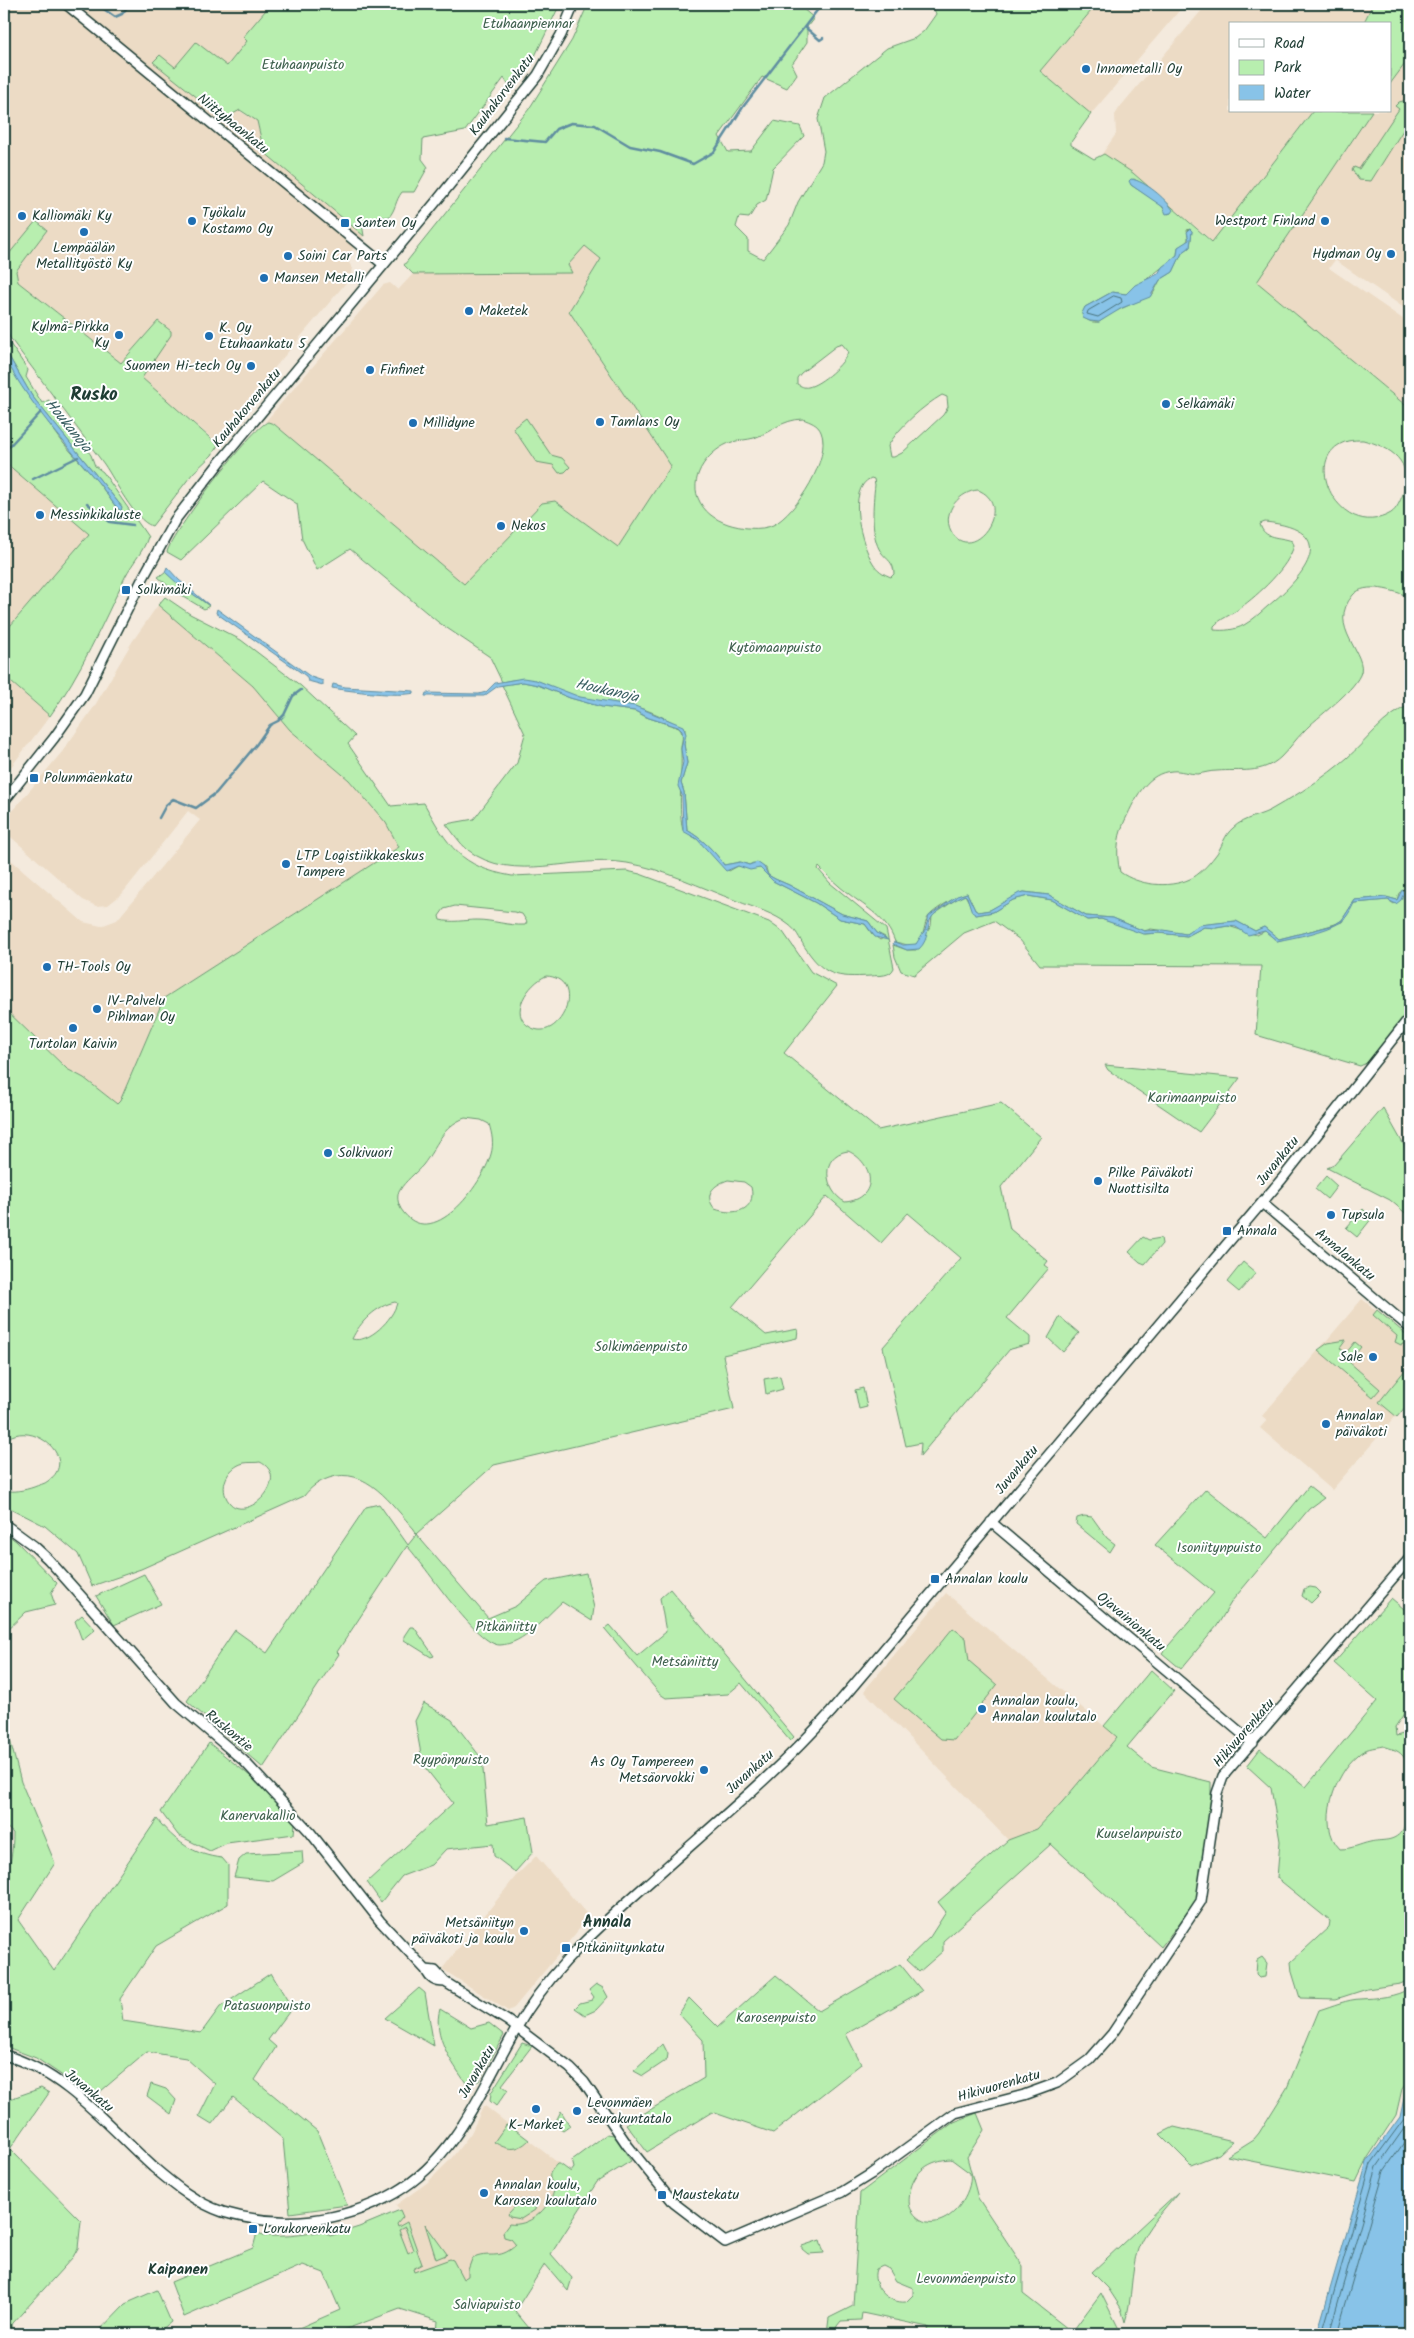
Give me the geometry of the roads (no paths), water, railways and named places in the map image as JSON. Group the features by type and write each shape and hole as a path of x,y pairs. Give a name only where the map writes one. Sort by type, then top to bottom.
{"street":[{"name":"Niittyhaankatu","path":"66,4 383,264"},
{"name":"Kauhakorvenkatu","path":"4,801 78,706 96,674 163,538 186,504 538,75 561,35 574,4"},
{"name":"Juvankatu","path":"4,2055 30,2065 68,2088 170,2182 201,2202 222,2211 255,2220 307,2221 345,2214 396,2193 436,2160 460,2129 518,2028 543,1990 591,1935 754,1788 820,1724 1262,1203 1410,1017"},
{"name":"Annalankatu","path":"1262,1203 1410,1328"},
{"name":"Ojavainionkatu","path":"991,1522 1253,1743"},
{"name":"Ruskontie","path":"4,1524 48,1559 176,1703 255,1772 322,1845 380,1921 426,1970 432,1979 445,1982 518,2028"},
{"name":"Hikivuorenkatu","path":"518,2028 578,2076 628,2146 674,2203 725,2242 842,2192 955,2113 1044,2089 1066,2078 1093,2056 1112,2034 1201,1901 1220,1784 1226,1774 1410,1558"}],"water":[{"path":"1131,179 1142,183 1160,195 1173,210 1171,213 1166,214 1163,207 1131,185 1129,181"},
{"path":"1190,229 1192,231 1190,247 1182,253 1173,272 1160,280 1150,297 1122,308 1099,322 1083,318 1082,313 1085,307 1112,292 1126,294 1135,285 1158,274 1162,267 1177,255 1178,247 1189,240 1187,232"},
{"path":"4,348 32,396 122,507 121,511 28,396 7,361"},
{"path":"167,567 179,580 209,605 179,585 165,572"},
{"path":"217,609 311,677 323,681 323,685 308,681 306,676 216,613"},
{"path":"523,678 536,680 580,697 635,706 683,726 686,734 684,744 687,763 681,783 684,792 687,830 707,845 724,865 740,862 749,865 757,862 764,867 768,875 775,879 842,914 868,921 877,933 888,940 875,937 865,924 840,919 816,903 773,881 760,868 750,870 738,866 726,871 697,839 683,831 682,795 678,786 683,762 681,749 683,738 682,731 678,727 649,718 635,711 602,707 570,698 538,685 523,682 498,686 484,696 425,696 426,693 479,694 486,692 495,683"},
{"path":"333,684 345,687 414,691 414,693 386,694 362,692 332,688"},
{"path":"1402,890 1410,894 1410,897 1403,895 1396,904 1388,900 1354,903 1345,918 1334,926 1310,934 1277,941 1265,931 1248,935 1236,927 1228,926 1204,927 1187,936 1158,933 1143,934 1101,919 1087,920 1052,900 1028,896 1013,900 993,912 976,915 972,912 965,895 938,911 932,917 925,941 919,949 907,950 893,944 894,942 903,945 916,944 925,930 929,916 957,896 967,893 975,910 978,912 990,910 1024,892 1049,895 1086,916 1113,918 1144,931 1164,930 1186,934 1199,925 1236,921 1255,931 1264,927 1279,939 1334,925 1342,920 1355,900 1386,897 1397,900"},
{"path":"1410,2083 1410,2334 1317,2334 1367,2162 1400,2117 1406,2089"}],"waterway":[{"path":"97,4 115,17 122,14 128,6"},
{"path":"504,138 545,142 556,129 571,123 595,125 630,146 660,152 693,164 714,152 743,107 822,4"},
{"path":"805,27 820,40 823,38"},
{"path":"4,267 9,259"},
{"name":"Houkanoja","path":"4,452 41,412"},
{"name":"Houkanoja","path":"33,479 78,457"},
{"path":"87,503 110,522 133,525"},
{"path":"159,818 166,805 173,799 196,808 216,793 270,725 284,715 293,696 301,690"}],"place":[{"name":"Innometalli Oy","path":"1086,69"},
{"name":"Kalliomäki Ky","path":"22,216"},
{"name":"Työkalu Kostamo Oy","path":"192,221"},
{"name":"Westport Finland","path":"1325,221"},
{"name":"Santen Oy","path":"345,223"},
{"name":"Lempäälän Metallityöstö Ky","path":"84,232"},
{"name":"Hydman Oy","path":"1391,254"},
{"name":"Soini Car Parts","path":"288,256"},
{"name":"Mansen Metalli","path":"264,278"},
{"name":"Maketek","path":"469,311"},
{"name":"Kylmä-Pirkka Ky","path":"119,335"},
{"name":"K. Oy Etuhaankatu 5","path":"209,336"},
{"name":"Suomen Hi-tech Oy","path":"251,366"},
{"name":"Finfinet","path":"370,370"},
{"name":"Selkämäki","path":"1166,404"},
{"name":"Tamlans Oy","path":"600,422"},
{"name":"Millidyne","path":"413,423"},
{"name":"Messinkikaluste","path":"40,515"},
{"name":"Nekos","path":"501,526"},
{"name":"Solkimäki","path":"126,590"},
{"name":"Polunmäenkatu","path":"34,778"},
{"name":"LTP Logistiikkakeskus Tampere","path":"286,864"},
{"name":"TH-Tools Oy","path":"47,967"},
{"name":"IV-Palvelu Pihlman Oy","path":"97,1009"},
{"name":"Turtolan Kaivin","path":"73,1028"},
{"name":"Solkivuori","path":"328,1153"},
{"name":"Pilke Päiväkoti Nuottisilta","path":"1098,1181"},
{"name":"Tupsula","path":"1331,1215"},
{"name":"Annala","path":"1227,1231"},
{"name":"Sale","path":"1373,1357"},
{"name":"Annalan päiväkoti","path":"1326,1424"},
{"name":"Annalan koulu","path":"935,1579"},
{"name":"Annalan koulu, Annalan koulutalo","path":"982,1709"},
{"name":"As Oy Tampereen Metsäorvokki","path":"704,1770"},
{"name":"Metsäniityn päiväkoti ja koulu","path":"524,1931"},
{"name":"Pitkäniitynkatu","path":"566,1948"},
{"name":"K-Market","path":"536,2109"},
{"name":"Levonmäen seurakuntatalo","path":"577,2111"},
{"name":"Annalan koulu, Karosen koulutalo","path":"484,2193"},
{"name":"Maustekatu","path":"662,2195"},
{"name":"Lorukorvenkatu","path":"253,2229"}],"district":[{"name":"Rusko","path":"94,395"},
{"name":"Annala","path":"607,1922"},
{"name":"Kaipanen","path":"178,2270"}],"park label":[{"name":"Etuhaanpiennar","path":"528,24"},
{"name":"Etuhaanpuisto","path":"303,65"},
{"name":"Kytömaanpuisto","path":"775,648"},
{"name":"Karimaanpuisto","path":"1192,1098"},
{"name":"Solkimäenpuisto","path":"641,1347"},
{"name":"Isoniitynpuisto","path":"1219,1548"},
{"name":"Pitkäniitty","path":"506,1627"},
{"name":"Metsäniitty","path":"685,1662"},
{"name":"Ryypönpuisto","path":"451,1760"},
{"name":"Kanervakallio","path":"258,1816"},
{"name":"Kuuselanpuisto","path":"1139,1834"},
{"name":"Patasuonpuisto","path":"267,2006"},
{"name":"Karosenpuisto","path":"776,2018"},
{"name":"Levonmäenpuisto","path":"966,2279"},
{"name":"Salviapuisto","path":"487,2305"}]}
